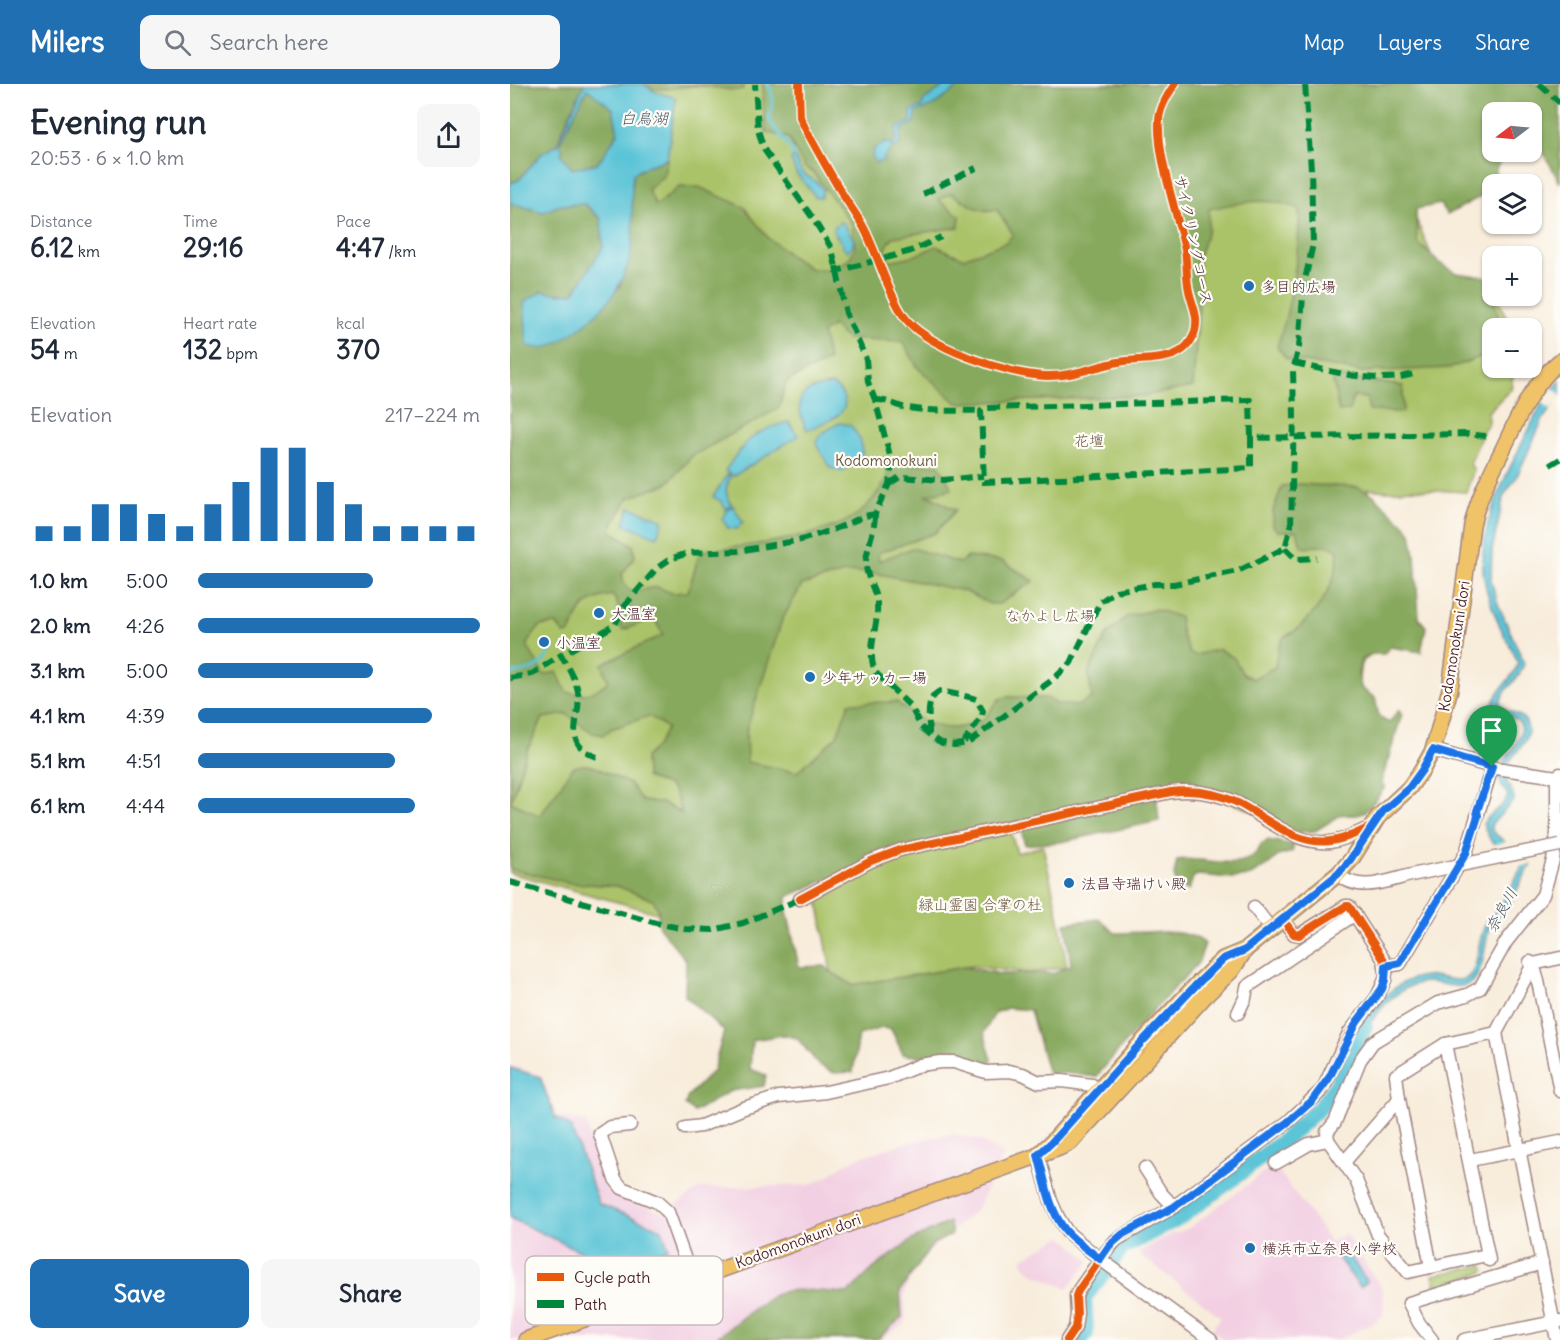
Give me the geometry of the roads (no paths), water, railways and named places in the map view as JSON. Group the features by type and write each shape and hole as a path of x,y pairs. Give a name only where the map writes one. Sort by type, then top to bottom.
{"main road":[{"name":"Kodomonokuni dori","path":"723,1268 1071,1142 1105,1094 1232,970 1245,950 1338,874 1383,811 1409,788 1433,750 1450,689 1472,525 1479,499 1527,400 1545,375 1560,361"},
{"name":"Kodomonokuni dori","path":"526,1340 567,1325"}],"street":[{"path":"1433,750 1494,768 1559,775 1557,834 1553,860 1543,895 1506,942 1480,988 1474,993 1438,1003 1373,1041 1347,1077 1335,1122 1327,1132 1328,1140 1345,1161 1356,1180 1378,1235 1408,1272 1431,1267 1542,1263"},
{"path":"1386,966 1400,963 1466,853 1494,768"},
{"path":"800,899 870,861 900,850 1171,792 1202,792 1231,800 1295,836 1316,842 1342,839 1374,825"},
{"path":"1338,874 1351,884 1368,886 1560,845"},
{"path":"1067,1340 1082,1319 1076,1296 1105,1263 1109,1246 1123,1234 1174,1207 1288,1122 1318,1095 1329,1078 1353,1027 1382,989 1386,966 1349,906 1296,935 1277,925 1254,907"},
{"path":"1238,1013 1247,987 1354,914"},
{"path":"1531,963 1560,958"},
{"path":"1531,963 1496,1033 1556,1322 1557,1340"},
{"path":"1531,963 1560,1091"},
{"path":"1431,1267 1396,1075 1446,1044 1496,1033"},
{"path":"1446,1044 1490,1266"},
{"path":"686,1128 701,1126 744,1108 779,1097 826,1092 889,1078 920,1065 940,1062 954,1062 986,1072 1009,1071 1023,1074 1039,1082 1062,1081 1092,1085 1105,1094"},
{"path":"1345,1161 1399,1099"},
{"path":"630,1125 610,1127 600,1134 615,1179 622,1188 657,1202 668,1212 684,1256"},
{"path":"1276,1163 1309,1144 1328,1140"},
{"path":"1470,1160 1560,1142"},
{"path":"1038,1155 1051,1201 1064,1228 1072,1237 1203,1338"},
{"path":"1152,1172 1161,1193 1174,1207"},
{"path":"1432,1340 1419,1323 1409,1303 1490,1266"},
{"path":"1464,1340 1495,1337 1556,1322"}],"water":[{"name":"白鳥湖","path":"584,84 643,84 656,92 676,98 667,159 633,174 632,250 616,291 597,314 562,341 552,346 534,348 527,346 524,302 542,291 559,294 574,293 603,247 601,219 585,204 560,205 543,212 510,203 510,183 519,180 541,154 557,145","holes":["587,89 613,109 618,133 598,163 572,169 561,154 563,149 559,144"]},
{"path":"947,84 963,84 933,106 916,112 915,122 901,130 900,143 897,147 892,146 884,160 876,163 872,156 874,149 885,143 895,143 897,128 911,121 911,111 923,106 923,101"},
{"path":"794,156 802,173 818,183 823,190 821,197 816,197 796,173 791,160"},
{"path":"841,222 854,240 852,247 847,251 833,232 835,226"},
{"path":"1560,381 1560,396 1543,419 1516,478 1504,495 1492,550 1491,581 1498,604 1524,663 1500,703 1505,709 1523,718 1528,734 1506,770 1506,780 1514,800 1491,825 1492,831 1531,864 1509,905 1489,929 1481,964 1473,981 1462,986 1428,982 1405,989 1384,1005 1356,1047 1352,1044 1365,1020 1383,998 1394,989 1418,977 1432,976 1455,980 1464,979 1472,973 1485,925 1502,902 1522,867 1491,841 1483,824 1506,800 1508,795 1499,779 1500,772 1522,729 1518,721 1499,713 1493,703 1518,663 1490,599 1484,578 1483,557 1485,535 1491,513 1508,471 1544,399"},
{"path":"832,385 841,392 843,397 845,405 842,411 832,419 807,430 800,411 802,398 812,389"},
{"path":"789,422 798,436 734,476 725,471 744,445 758,433"},
{"path":"839,423 850,425 862,445 861,459 842,472 830,468 817,446 817,440 821,434"},
{"path":"728,474 731,477 726,491 732,505 726,509 721,501 713,497"},
{"path":"733,506 743,522 737,529 728,528 722,519 727,510"},
{"path":"630,507 663,520 657,537 624,524"},
{"path":"510,1068 540,1077 555,1117 571,1127 599,1204 662,1229 668,1248 650,1256 590,1256 510,1218"},
{"path":"1348,1253 1367,1282 1360,1287 1339,1259"}],"waterway":[{"path":"768,84 772,97 769,119 794,156"},
{"path":"510,674 540,665 552,648"},
{"name":"奈良川","path":"1079,1340 1086,1333 1084,1298 1122,1248 1180,1217 1284,1140 1320,1107 1338,1083 1365,1026"}],"place":[{"name":"多目的広場","path":"1249,286"},
{"name":"大温室","path":"599,613"},
{"name":"小温室","path":"544,642"},
{"name":"少年サッカー場","path":"810,677"},
{"name":"法昌寺瑞けい殿","path":"1069,883"},
{"name":"横浜市立奈良小学校","path":"1250,1248"}],"park label":[{"name":"花壇","path":"1089,440"},
{"name":"Kodomonokuni","path":"886,460"},
{"name":"なかよし広場","path":"1050,615"},
{"name":"緑山霊園 合掌の杜","path":"980,904"}]}
